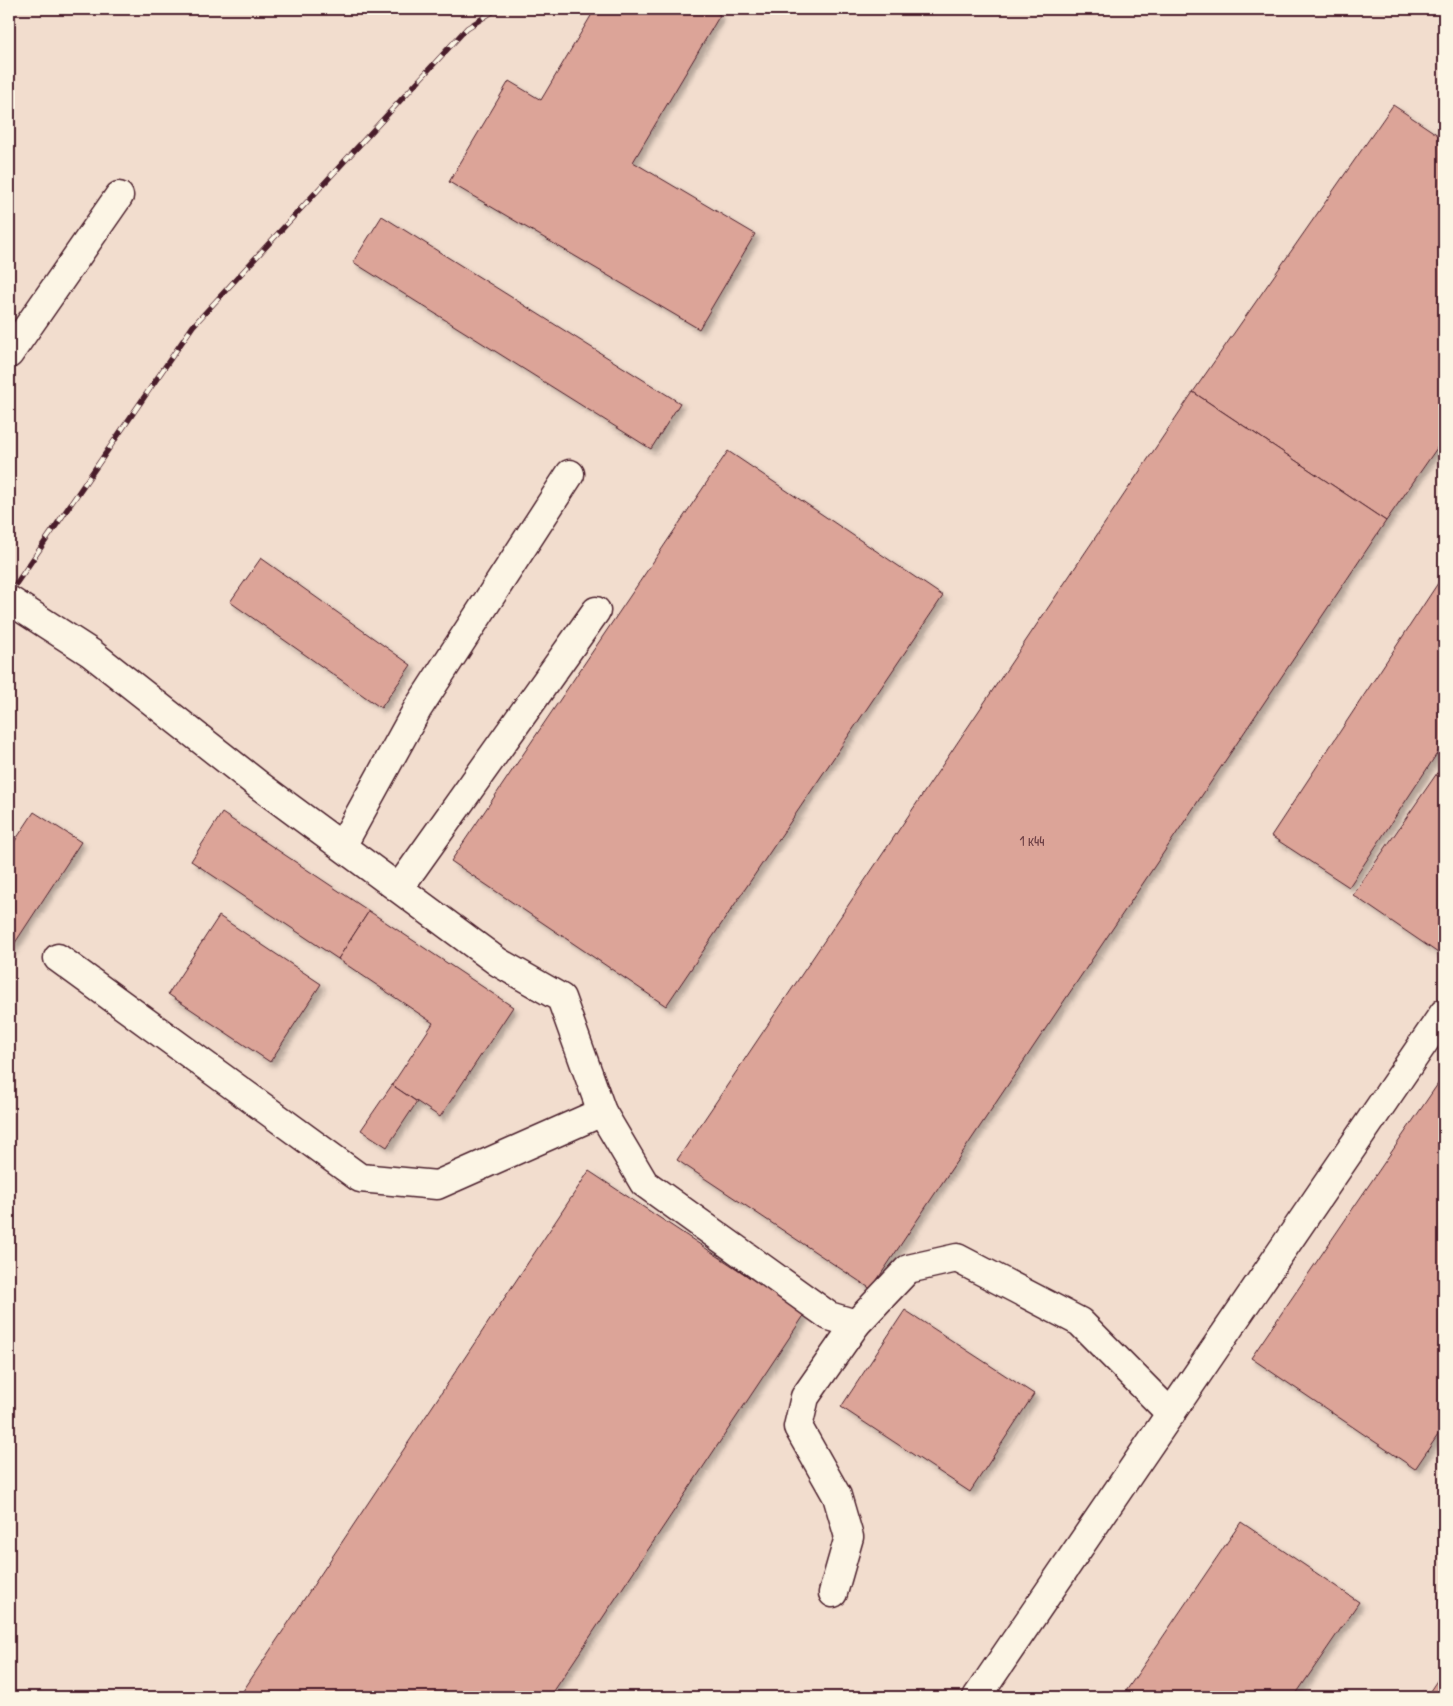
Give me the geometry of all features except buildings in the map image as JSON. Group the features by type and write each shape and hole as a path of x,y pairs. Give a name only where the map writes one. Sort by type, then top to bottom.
{"lane":[{"path":"9,354 119,196"},
{"path":"342,846 418,708 570,474"},
{"path":"9,600 90,653 260,786 498,962 561,998 602,1112 644,1183 829,1316 856,1324"},
{"path":"399,888 596,611"},
{"path":"58,958 360,1178 437,1185 602,1112"},
{"path":"977,1697 1444,1013"},
{"path":"833,1593 849,1536 837,1496 798,1427 805,1397 856,1324 908,1270 957,1258 1080,1322 1171,1414"}],"shaded area":[{"path":"9,9 1444,9 1444,1697 9,1697"}],"railway":[{"path":"9,594 193,326 467,28 497,9"}]}
